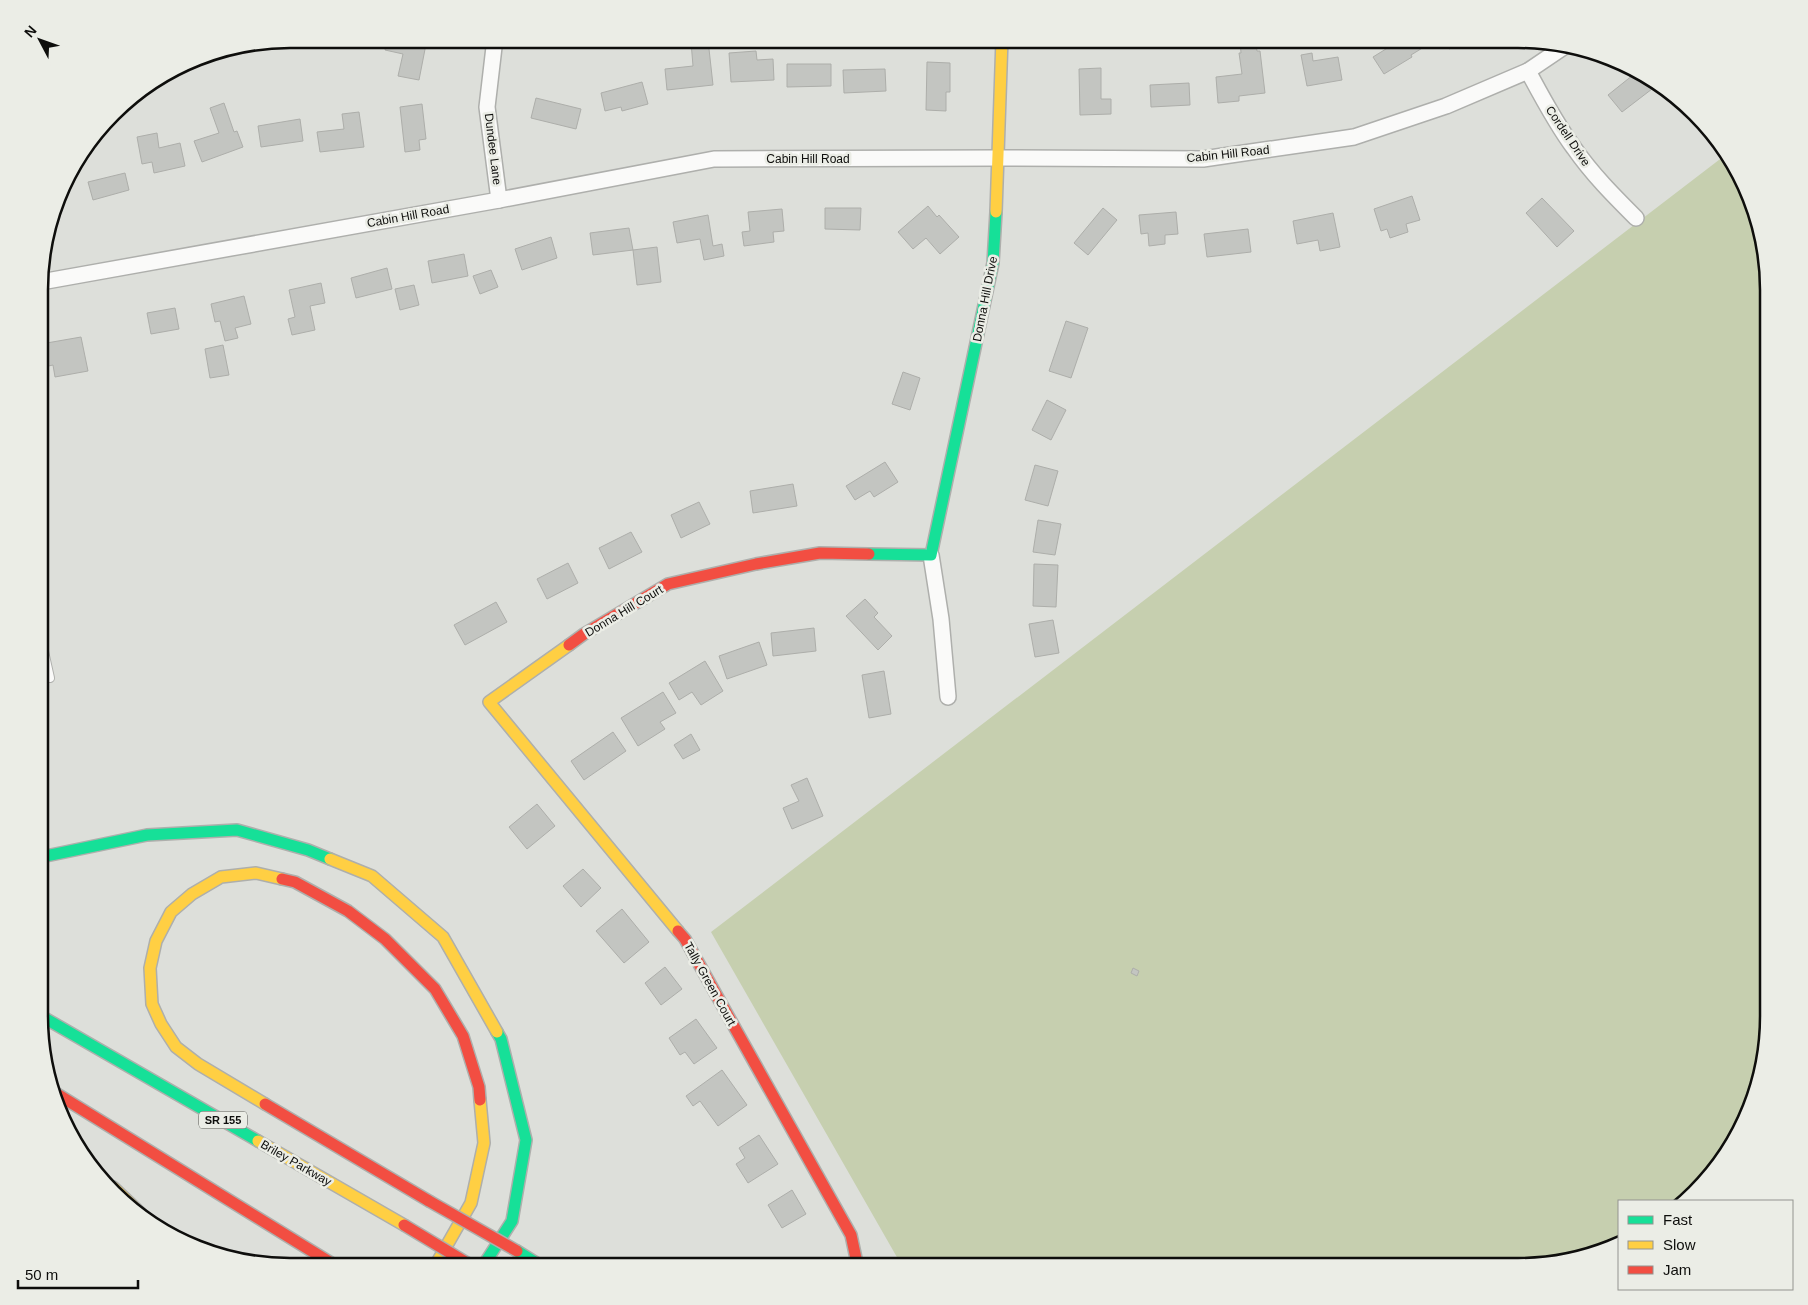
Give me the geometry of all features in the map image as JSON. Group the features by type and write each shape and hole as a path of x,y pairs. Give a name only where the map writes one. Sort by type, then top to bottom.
{"main road":[{"name":"Donna Hill Drive","path":"931,555 993,263 999,158 1002,48"},
{"name":"Donna Hill Court","path":"516,734 489,702 584,634 668,584 756,564 820,553 931,555"},
{"name":"Tally Green Court","path":"516,734 686,939 851,1235 856,1258"},
{"path":"48,856 147,835 238,830 308,850 372,876 443,937 501,1039 526,1140 512,1221 487,1258"},
{"path":"440,1258 462,1220 471,1203 484,1143 479,1087 463,1036 434,989 385,939 348,911 295,882 256,873 238,875 221,877 192,894 171,912 156,941 150,968 152,1004 161,1024 176,1047 198,1064 429,1201 462,1220 517,1251 528,1258"},
{"name":"Briley Parkway","path":"48,1020 459,1258"},
{"path":"62,1097 323,1258"}],"street":[{"name":"Dundee Lane","path":"494,48 487,107 500,200"},
{"name":"Cabin Hill Road","path":"48,281 500,200 714,159 1203,159 1354,137 1446,106 1528,71 1558,51"},
{"name":"Cordell Drive","path":"1528,71 1573,147 1592,172 1636,218"},
{"name":"Donna Hill Drive","path":"931,555 941,619 948,697"}],"lane":[{"path":"48,669 50,678"}],"green space":[{"path":"1722,158 1736,182 1748,212 1756,242 1760,274 1760,1031 1756,1063 1748,1093 1736,1123 1710,1163 1690,1187 1674,1200 1618,1200 1618,1236 1596,1245 1566,1253 1534,1257 897,1258 711,932"}],"building":[{"path":"385,48 425,48 419,80 398,76 403,54 385,50"},
{"path":"692,48 709,48 713,85 667,90 665,69 693,66"},
{"path":"1241,48 1256,48 1257,51 1260,51 1265,93 1239,96 1239,101 1218,103 1216,77 1242,74 1239,53 1241,53"},
{"path":"1388,48 1422,48 1411,55 1412,57 1384,74 1373,57"},
{"path":"756,51 757,60 773,59 774,80 731,82 729,53"},
{"path":"1312,53 1313,61 1338,57 1342,80 1307,86 1301,55"},
{"path":"927,62 950,63 950,92 946,92 946,111 926,110"},
{"path":"787,64 831,64 831,86 787,87"},
{"path":"1101,68 1101,99 1111,99 1111,114 1080,115 1079,69"},
{"path":"885,69 886,91 844,93 843,70"},
{"path":"1632,76 1652,89 1622,112 1608,95"},
{"path":"642,82 648,104 622,111 621,107 605,111 601,93"},
{"path":"1189,83 1190,105 1151,107 1150,85"},
{"path":"536,98 581,109 576,129 531,118"},
{"path":"224,103 234,132 237,131 243,147 202,162 194,141 219,133 210,108"},
{"path":"422,104 426,139 419,140 420,150 405,152 400,107"},
{"path":"359,112 364,147 320,152 317,132 344,129 342,114"},
{"path":"300,119 303,141 261,147 258,126"},
{"path":"157,133 159,148 180,143 185,166 154,173 152,162 142,164 137,137"},
{"path":"125,173 129,190 93,200 88,182"},
{"path":"1412,196 1420,220 1406,224 1408,232 1390,238 1387,229 1381,231 1374,209"},
{"path":"1542,198 1574,231 1557,247 1526,213"},
{"path":"928,206 959,237 940,254 926,238 913,249 898,232"},
{"path":"825,208 861,208 860,230 825,229"},
{"path":"1103,208 1117,220 1088,255 1074,243"},
{"path":"782,209 784,231 773,232 774,242 744,246 742,232 750,231 748,212"},
{"path":"1176,212 1178,234 1165,235 1165,244 1149,246 1148,233 1141,234 1139,215"},
{"path":"1333,213 1340,247 1320,251 1318,240 1297,244 1293,221"},
{"path":"708,215 713,246 722,244 724,256 704,260 700,239 677,243 673,222"},
{"path":"629,228 633,250 593,255 590,233"},
{"path":"1248,229 1251,252 1207,257 1204,234"},
{"path":"551,237 557,258 522,270 515,249"},
{"path":"657,247 661,282 637,285 633,250"},
{"path":"464,254 468,276 432,283 428,261"},
{"path":"387,268 392,289 356,298 351,278"},
{"path":"491,270 498,287 480,294 473,276"},
{"path":"321,283 325,303 310,306 315,330 292,335 288,319 295,317 289,290"},
{"path":"414,285 419,305 400,310 395,289"},
{"path":"244,296 251,324 235,328 238,338 225,341 220,321 215,322 211,304"},
{"path":"175,308 179,329 151,334 147,313"},
{"path":"1066,321 1088,328 1071,378 1049,371"},
{"path":"81,337 88,371 55,377 53,365 48,366 48,343"},
{"path":"223,345 229,375 210,378 205,349"},
{"path":"903,372 920,378 910,410 892,404"},
{"path":"1047,400 1066,410 1051,440 1032,430"},
{"path":"885,462 898,482 874,497 870,491 855,500 846,486"},
{"path":"1035,465 1058,471 1048,506 1025,500"},
{"path":"793,484 797,506 753,513 750,491"},
{"path":"699,502 710,524 681,538 671,515"},
{"path":"1038,520 1061,524 1055,555 1033,552"},
{"path":"631,532 642,552 609,569 599,548"},
{"path":"568,563 578,583 547,599 537,579"},
{"path":"1034,564 1058,565 1056,607 1033,606"},
{"path":"865,599 878,613 874,617 892,636 878,650 846,616"},
{"path":"496,602 507,622 465,645 454,625"},
{"path":"1053,620 1059,653 1035,657 1029,624"},
{"path":"814,628 816,651 773,656 771,633"},
{"path":"759,642 767,665 727,679 719,656"},
{"path":"705,661 723,691 701,705 692,692 679,700 669,683"},
{"path":"884,671 891,714 869,718 862,675"},
{"path":"663,692 676,713 660,722 665,729 638,746 621,718"},
{"path":"613,732 626,751 584,780 571,761"},
{"path":"691,734 700,750 683,759 674,745"},
{"path":"807,778 823,816 792,829 783,808 799,801 791,785"},
{"path":"537,804 555,826 527,849 509,827"},
{"path":"583,869 601,888 581,907 563,886"},
{"path":"622,909 649,942 624,963 596,931"},
{"path":"665,967 682,989 661,1005 645,983"},
{"path":"1133,968 1139,971 1137,976 1131,973"},
{"path":"696,1019 717,1048 694,1064 685,1052 680,1055 669,1038"},
{"path":"722,1070 747,1105 718,1126 700,1101 693,1106 686,1096"},
{"path":"759,1135 778,1164 748,1183 736,1164 745,1158 739,1148"},
{"path":"792,1190 806,1214 782,1228 768,1205"}],"traffic: fast":[{"path":"869,554 931,555 993,263 996,212"},
{"path":"48,856 147,835 237,830 308,850 330,859"},
{"path":"48,1020 258,1141"},
{"path":"488,1258 512,1221 526,1140 501,1039 497,1032"},
{"path":"517,1251 528,1258"}],"traffic: slow":[{"path":"996,212 1002,48"},
{"path":"569,645 489,702 678,931"},
{"path":"330,859 372,876 443,937 497,1032"},
{"path":"265,1104 198,1064 176,1047 161,1024 152,1004 150,968 156,941 171,912 192,894 221,877 256,873 282,879"},
{"path":"440,1258 471,1203 484,1143 480,1100"},
{"path":"258,1141 404,1225"}],"traffic: jam":[{"path":"569,645 668,584 756,564 820,553 869,554"},
{"path":"282,879 295,882 348,911 385,939 435,989 463,1036 479,1087 480,1100"},
{"path":"678,931 685,939 851,1235 856,1258"},
{"path":"62,1097 323,1258"},
{"path":"265,1104 429,1201"},
{"path":"429,1201 517,1251"},
{"path":"404,1225 459,1258"}]}
